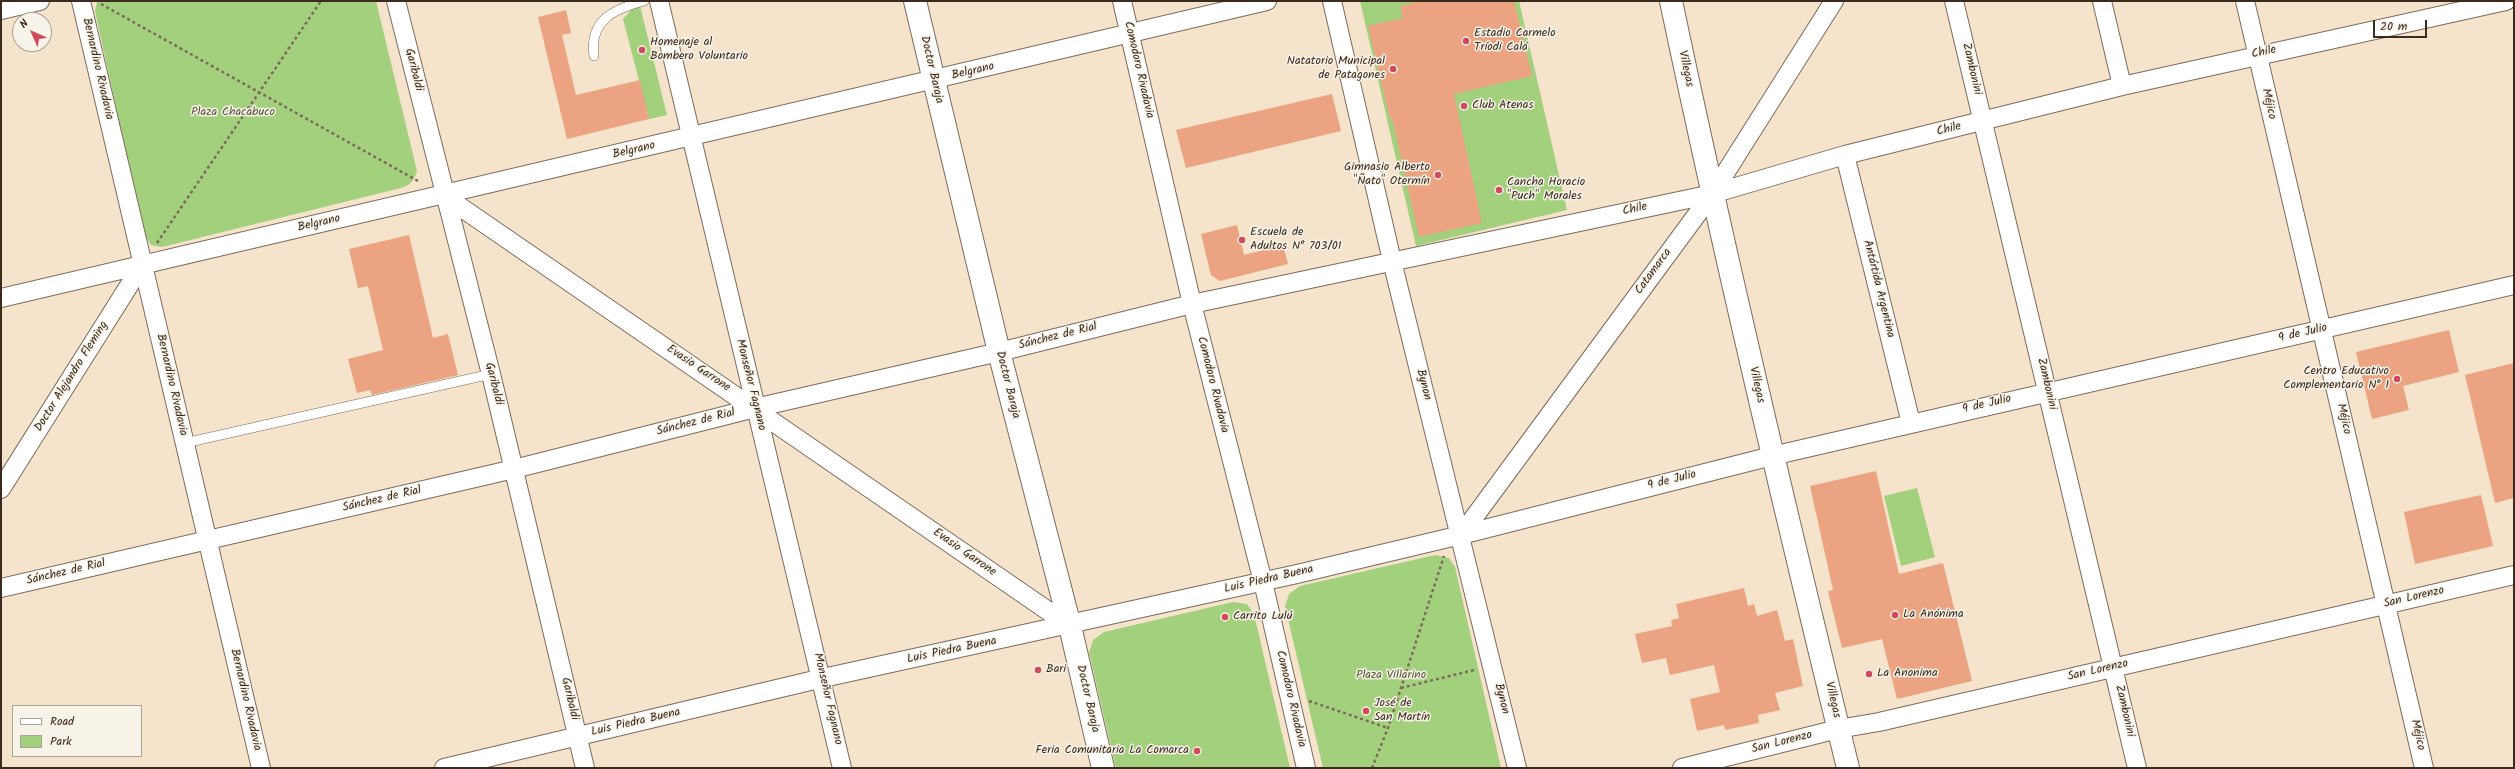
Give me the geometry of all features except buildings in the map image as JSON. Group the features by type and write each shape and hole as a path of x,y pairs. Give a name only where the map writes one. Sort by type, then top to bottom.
{"street":[{"path":"1,10 40,1"},
{"name":"Bernardino Rivadavia","path":"81,1 261,768"},
{"name":"Garibaldi","path":"396,1 443,195 491,374 585,768"},
{"name":"Monseñor Fagnano","path":"659,1 755,408 822,678 842,768"},
{"name":"Doctor Baraja","path":"915,1 999,352 1070,626 1103,768"},
{"name":"Comodoro Rivadavia","path":"1122,1 1192,304 1263,582 1306,768"},
{"name":"Belgrano","path":"1,298 934,81 1267,1"},
{"name":"Bynon","path":"1332,1 1392,261 1461,535 1517,768"},
{"name":"Villegas","path":"1671,1 1712,194 1772,456 1848,768"},
{"name":"Catamarca","path":"1461,535 1712,194 1834,1"},
{"name":"Zambonini","path":"1954,1 2137,768"},
{"path":"2102,1 2122,86"},
{"name":"Méjico","path":"2245,1 2424,768"},
{"name":"Chile","path":"1392,261 1712,194 1845,155 2122,86 2506,1"},
{"name":"Antártida Argentina","path":"1845,155 1911,424"},
{"name":"Evasio Garrone","path":"443,195 755,408 1070,626"},
{"name":"Sánchez de Rial","path":"1,588 514,469 755,408 999,352 1192,304 1392,261"},
{"name":"Doctor Alejandro Fleming","path":"1,489 142,265"},
{"name":"9 de Julio","path":"1461,535 1772,456 2048,391 2322,330 2514,285"},
{"name":"Luis Piedra Buena","path":"444,768 822,678 1070,626 1461,535"},
{"name":"San Lorenzo","path":"1682,768 1838,729 1879,722 2514,575"}],"lane":[{"path":"594,56 592,43 595,31 602,20 627,5 644,1"},
{"path":"185,443 491,374"}],"path":[{"path":"95,1 257,93 443,195"},
{"path":"142,265 257,93 321,1"},
{"path":"1372,768 1388,728 1444,555"},
{"path":"1401,688 1478,669"},
{"path":"1307,700 1388,728"}],"green space":[{"name":"Plaza Chacabuco","path":"97,1 376,1 417,171 413,181 408,185 397,189 162,247 151,245 144,234 95,11"},
{"name":"Club Atenas","path":"1360,1 1519,1 1567,210 1416,246"},
{"path":"640,6 667,115 649,119 623,19 633,8"},
{"path":"1917,488 1935,557 1901,566 1884,496"},
{"name":"Plaza Villarino","path":"1435,555 1449,558 1455,567 1501,768 1323,768 1285,606 1289,594 1300,586"},
{"path":"1233,602 1247,604 1254,614 1290,768 1116,768 1089,652 1093,640 1104,632"}],"place":[{"name":"Estadio Carmelo Tríodi Calá","path":"1466,41"},
{"name":"Homenaje al Bombero Voluntario","path":"642,50"},
{"name":"Natatorio Municipal de Patagones","path":"1393,69"},
{"name":"Club Atenas","path":"1464,106"},
{"name":"Gimnasio Alberto \"Ñato\" Otermín","path":"1438,175"},
{"name":"Cancha Horacio \"Puch\" Morales","path":"1499,190"},
{"name":"Escuela de Adultos N° 703/01","path":"1242,240"},
{"name":"Centro Educativo Complementario N° 1","path":"2397,379"},
{"name":"La Anónima","path":"1895,615"},
{"name":"Carrito Lulú","path":"1225,617"},
{"name":"Bari","path":"1038,670"},
{"name":"La Anonima","path":"1869,674"},
{"name":"José de San Martín","path":"1366,711"},
{"name":"Feria Comunitaria La Comarca","path":"1197,751"}]}
